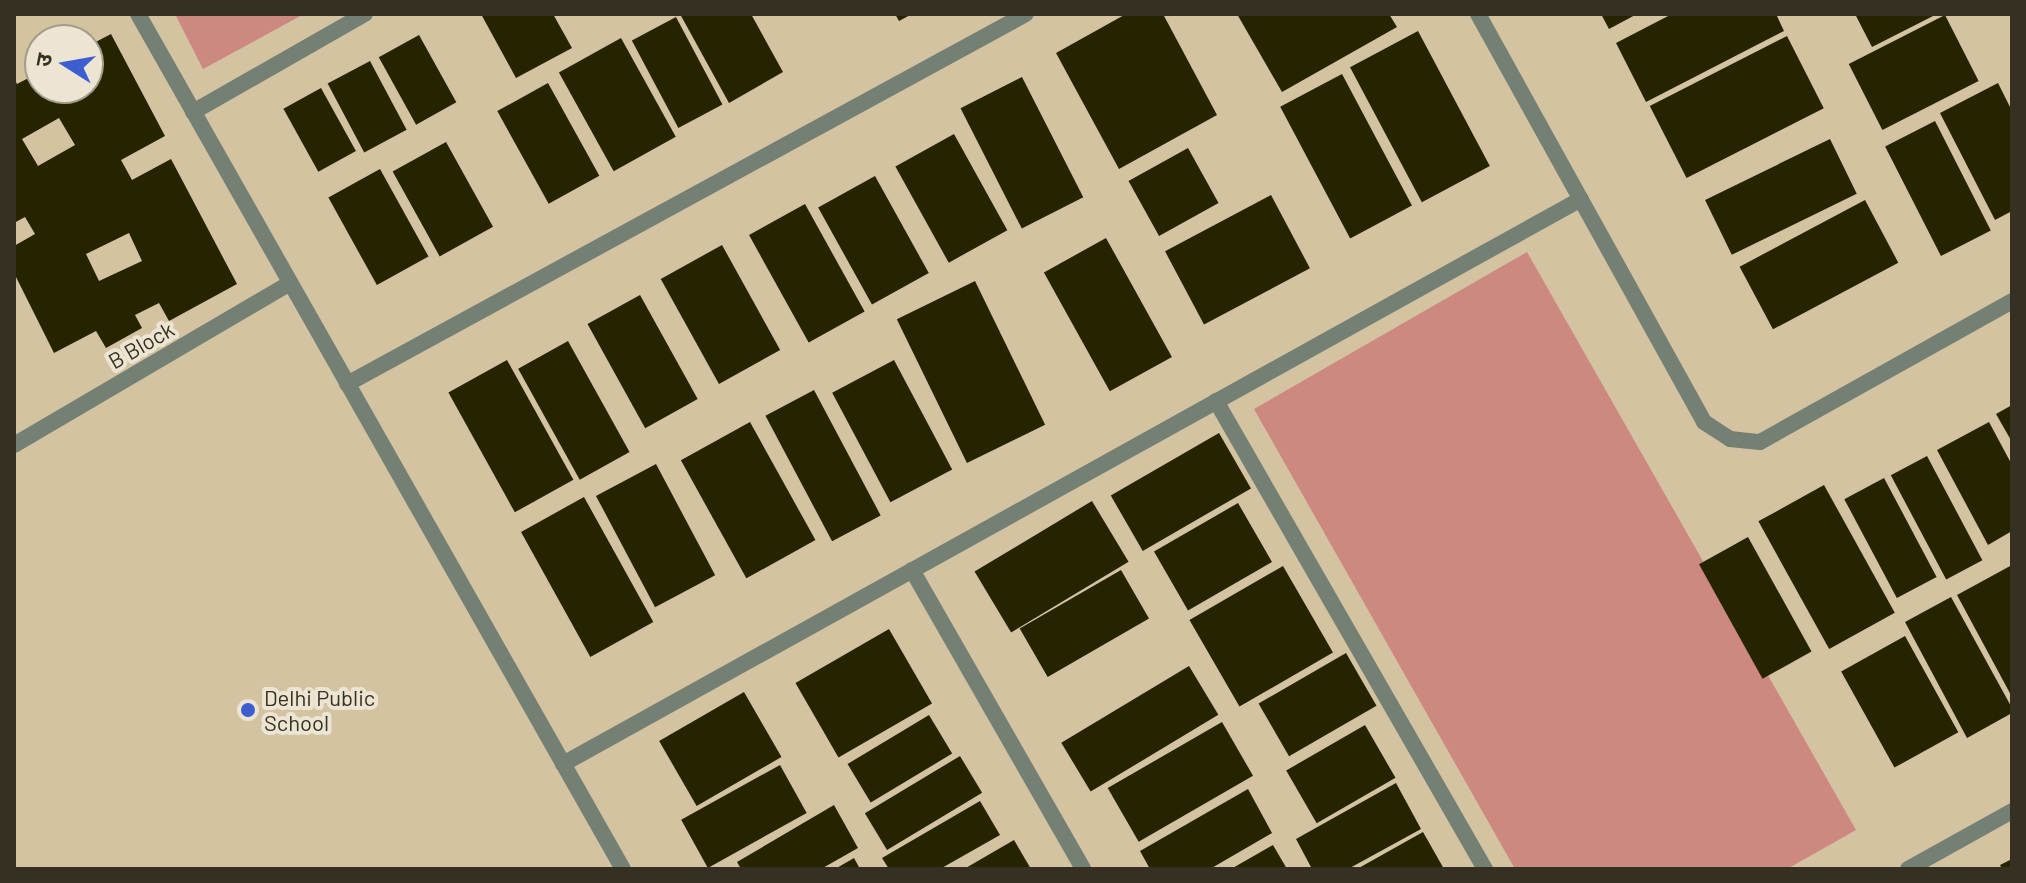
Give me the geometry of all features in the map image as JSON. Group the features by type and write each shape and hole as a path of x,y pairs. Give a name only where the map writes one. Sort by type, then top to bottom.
{"street":[{"path":"138,14 623,869"},
{"path":"193,112 365,14"},
{"path":"347,384 1026,14"},
{"path":"1478,14 1704,422 1730,439 1760,442 2012,301"},
{"path":"563,764 1581,199"},
{"name":"B Block","path":"14,445 290,283"},
{"path":"1216,401 1485,869"},
{"path":"912,570 1083,869"},
{"path":"1908,869 2012,811"}],"shaded area":[{"path":"175,14 304,14 203,69"},
{"path":"1527,252 1856,830 1787,869 1515,869 1254,409"}],"building":[{"path":"481,14 553,14 572,48 516,78"},
{"path":"680,14 751,14 783,72 729,103"},
{"path":"895,14 912,14 899,21"},
{"path":"1126,14 1163,14 1217,115 1119,169 1056,53"},
{"path":"1237,14 1389,14 1397,27 1282,92"},
{"path":"1601,14 1637,14 1609,29"},
{"path":"1672,14 1776,14 1784,31 1646,102 1616,43"},
{"path":"1855,14 1937,14 1872,47"},
{"path":"1945,15 1979,81 1882,130 1849,64"},
{"path":"676,17 722,104 678,128 632,40"},
{"path":"1418,31 1490,166 1422,202 1350,67"},
{"path":"111,34 165,136 121,160 132,180 171,159 237,284 169,321 159,303 135,315 142,328 106,348 96,331 54,353 14,273 14,246 35,234 25,217 14,223 14,78 17,84 24,80 24,104 104,104 104,38","holes":["59,118 75,145 38,166 22,139","129,233 142,261 99,281 86,254"]},
{"path":"419,35 456,102 416,125 379,57"},
{"path":"1787,36 1824,108 1687,178 1650,106"},
{"path":"621,38 676,137 614,171 559,72"},
{"path":"370,61 407,130 364,152 328,84"},
{"path":"1342,74 1412,206 1350,238 1280,107"},
{"path":"1022,77 1083,197 1022,229 961,108"},
{"path":"548,83 599,176 549,204 497,111"},
{"path":"1998,83 2012,111 2012,211 1995,220 1940,113"},
{"path":"321,88 356,151 318,172 283,109"},
{"path":"1935,121 1991,231 1941,256 1885,146"},
{"path":"954,134 1007,230 949,263 895,166"},
{"path":"1830,139 1857,194 1732,255 1705,200"},
{"path":"446,142 493,227 440,256 393,172"},
{"path":"1188,148 1219,203 1159,236 1129,181"},
{"path":"380,169 428,256 377,285 328,198"},
{"path":"875,176 929,273 872,305 818,208"},
{"path":"1271,195 1310,268 1204,325 1165,251"},
{"path":"1865,200 1898,263 1773,329 1740,267"},
{"path":"805,204 865,312 809,343 749,235"},
{"path":"1106,238 1172,357 1110,391 1044,272"},
{"path":"722,245 780,350 719,384 661,279"},
{"path":"975,281 1045,425 967,463 897,319"},
{"path":"640,295 698,399 645,428 588,324"},
{"path":"568,341 630,452 580,480 518,369"},
{"path":"507,360 573,480 515,512 448,392"},
{"path":"894,360 952,469 890,502 832,393"},
{"path":"814,390 881,515 832,541 765,416"},
{"path":"2012,405 2012,442 1996,414"},
{"path":"750,422 815,540 746,578 681,460"},
{"path":"1989,422 2012,465 2012,531 1988,545 1937,450"},
{"path":"1219,433 1251,488 1143,551 1111,496"},
{"path":"1927,456 1982,560 1946,579 1891,475"},
{"path":"656,464 715,575 655,607 596,496"},
{"path":"1884,478 1937,577 1897,598 1844,499"},
{"path":"1824,485 1895,613 1829,649 1758,521"},
{"path":"584,497 653,622 590,657 521,532"},
{"path":"1092,501 1129,562 1011,632 975,572"},
{"path":"1238,503 1272,562 1188,610 1154,552"},
{"path":"1748,537 1812,652 1763,679 1699,564"},
{"path":"2012,565 2012,697 1957,595"},
{"path":"1283,566 1333,653 1239,707 1189,620"},
{"path":"1121,570 1149,618 1048,677 1020,628"},
{"path":"1951,597 2012,708 2012,713 1967,738 1905,622"},
{"path":"889,629 932,703 838,757 795,683"},
{"path":"1905,636 1958,732 1894,768 1841,671"},
{"path":"1346,653 1376,706 1289,756 1259,704"},
{"path":"1189,666 1218,715 1091,792 1061,743"},
{"path":"744,692 782,757 697,806 659,741"},
{"path":"929,715 952,754 871,803 848,764"},
{"path":"1222,722 1253,776 1139,842 1108,788"},
{"path":"1365,725 1396,778 1317,823 1286,771"},
{"path":"960,756 982,793 887,850 865,813"},
{"path":"780,765 807,813 708,868 681,820"},
{"path":"1396,783 1421,829 1348,869 1312,869 1296,839"},
{"path":"1248,789 1272,833 1210,869 1150,869 1140,851"},
{"path":"980,801 1000,835 940,869 889,869 882,858"},
{"path":"834,805 858,848 821,869 741,869 737,862"},
{"path":"1423,832 1444,869 1357,869"},
{"path":"1014,840 1031,869 964,869"},
{"path":"1273,845 1287,869 1231,869"},
{"path":"854,858 860,869 835,869"},
{"path":"2012,859 2012,869 2002,869 2000,865"}],"place":[{"name":"Delhi Public School","path":"248,710"}]}
